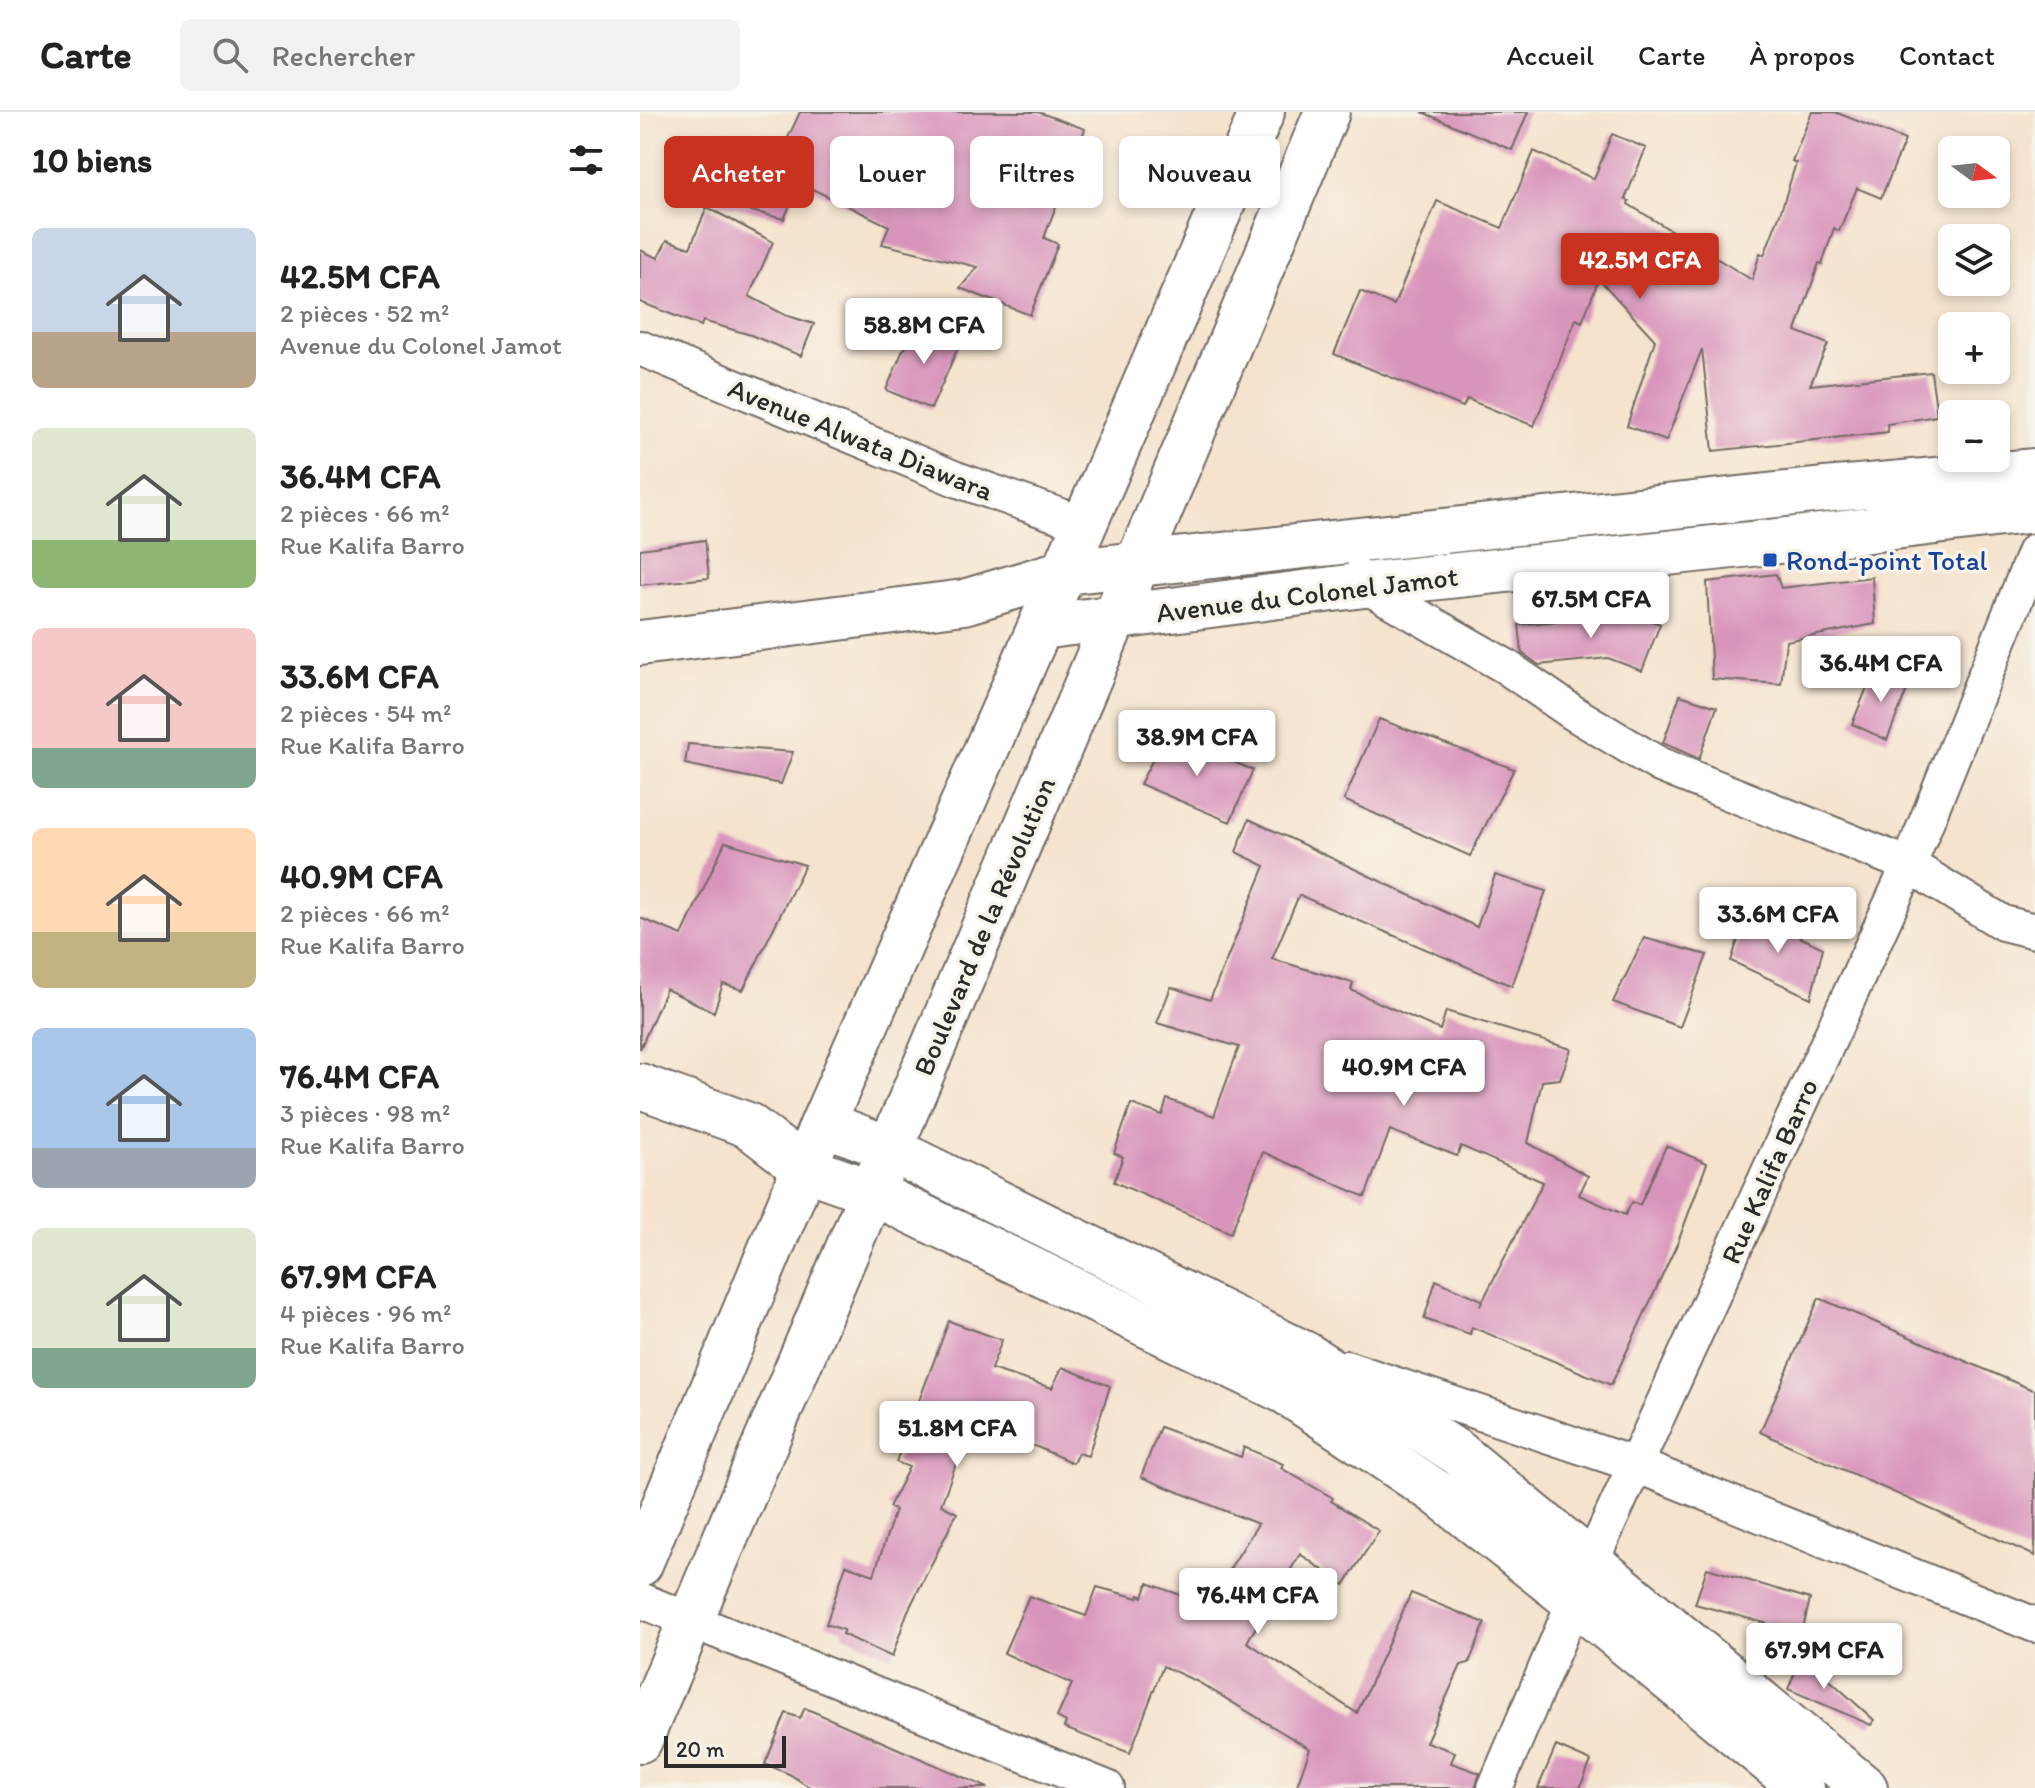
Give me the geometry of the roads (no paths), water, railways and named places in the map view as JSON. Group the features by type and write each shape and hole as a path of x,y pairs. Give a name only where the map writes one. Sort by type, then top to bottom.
{"main road":[{"path":"640,1564 823,1123 1041,627 1262,112"},
{"name":"Boulevard de la Révolution","path":"640,1740 1327,112"},
{"name":"Avenue du Colonel Jamot","path":"640,643 964,602 1064,572 1823,490 2035,471"},
{"name":"Avenue du Colonel Jamot","path":"964,602 1041,627 1364,585 2035,510"},
{"path":"640,1086 748,1125 804,1168 871,1192 1286,1392 1436,1492 1583,1581 1865,1788"},
{"path":"748,1125 823,1123 890,1149 1305,1354 1458,1453 1583,1581 1802,1788"}],"street":[{"name":"Avenue Alwata Diawara","path":"640,348 956,479 1083,524"},
{"path":"1340,542 1364,585 1505,666 1575,714 1660,765 1909,865 2003,923 2035,931"},
{"name":"Rue Kalifa Barro","path":"1495,1788 1583,1581 1909,865 2035,551"},
{"path":"1305,1354 1636,1465 2035,1625"},
{"path":"640,1600 1107,1788"}],"place":[{"name":"Rond-point Total","path":"1770,560"}]}
